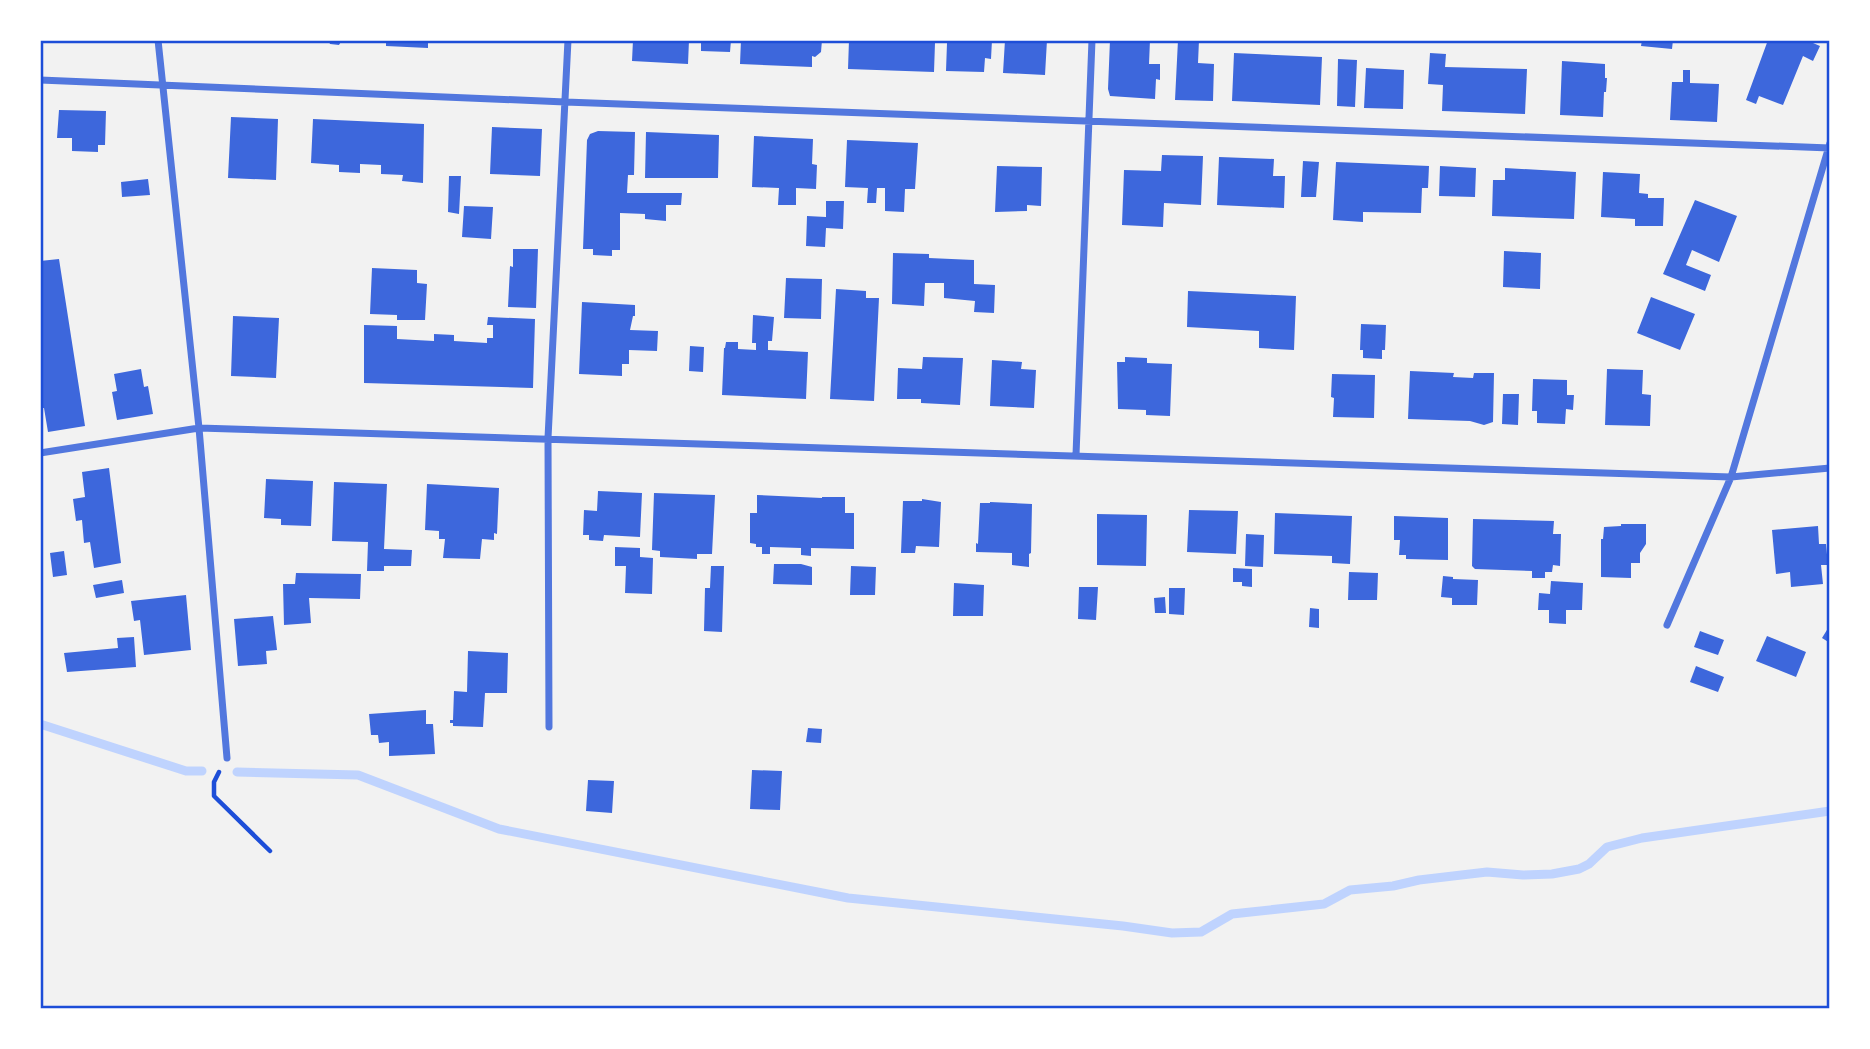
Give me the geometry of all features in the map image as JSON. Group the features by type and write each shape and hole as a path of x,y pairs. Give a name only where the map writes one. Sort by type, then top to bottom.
{"street":[{"path":"158,40 199,428 227,758"},
{"path":"549,727 548,438 568,40"},
{"path":"1076,455 1092,40"},
{"path":"40,80 565,102 1829,147 1731,477 1667,625"},
{"path":"40,453 199,428 1731,477 1830,468"}],"path":[{"path":"227,758 214,782 214,796 270,851"}],"building":[{"path":"328,40 342,40 339,45 330,44"},
{"path":"386,40 428,40 428,48 386,46"},
{"path":"633,40 689,40 688,64 632,61"},
{"path":"701,40 731,40 730,52 701,51"},
{"path":"741,40 822,40 821,52 815,57 812,56 812,67 740,64"},
{"path":"849,40 992,40 991,59 985,58 984,72 946,71 947,43 935,43 934,72 848,69"},
{"path":"1005,40 1047,40 1045,75 1003,73"},
{"path":"1110,40 1150,40 1149,64 1160,64 1160,80 1156,79 1155,99 1110,96"},
{"path":"1178,40 1199,40 1198,63 1214,64 1213,101 1175,100"},
{"path":"1642,40 1673,40 1672,49 1641,46"},
{"path":"1768,40 1806,40 1820,46 1813,61 1803,56 1783,105 1759,96 1756,104 1746,100"},
{"path":"1234,53 1322,57 1320,105 1232,101"},
{"path":"1430,53 1446,54 1445,67 1527,69 1525,114 1442,111 1443,85 1428,84"},
{"path":"1338,59 1357,60 1355,107 1337,106"},
{"path":"1562,61 1605,64 1607,78 1603,117 1560,115"},
{"path":"1366,68 1404,70 1403,109 1364,108"},
{"path":"1683,70 1690,70 1690,83 1719,84 1717,122 1670,120 1672,82 1683,82"},
{"path":"59,110 106,111 105,145 98,145 98,152 72,151 72,138 57,138"},
{"path":"231,117 278,119 276,180 228,178"},
{"path":"313,119 424,124 423,183 402,181 403,175 381,174 381,165 360,164 360,173 339,172 339,165 311,163"},
{"path":"492,127 542,129 540,176 490,174"},
{"path":"598,131 635,132 634,175 628,175 627,193 682,193 681,205 666,205 666,221 645,219 645,214 620,213 620,250 612,250 612,256 593,255 593,249 583,249 587,140 590,134"},
{"path":"646,132 719,135 718,178 645,178"},
{"path":"754,136 813,139 812,164 817,165 816,189 796,188 796,205 778,205 779,188 752,187"},
{"path":"847,140 918,143 915,189 905,189 904,212 885,211 885,188 877,188 876,203 867,203 868,188 845,187"},
{"path":"1162,155 1203,156 1201,205 1164,203 1163,227 1122,225 1124,170 1161,171"},
{"path":"1219,157 1274,159 1273,176 1285,176 1284,208 1217,205"},
{"path":"1303,161 1319,162 1316,197 1301,197"},
{"path":"1336,162 1429,166 1428,188 1422,188 1421,213 1363,212 1363,222 1333,220"},
{"path":"997,166 1042,167 1041,206 1027,205 1027,211 995,212"},
{"path":"1440,166 1476,168 1475,197 1439,196"},
{"path":"1505,168 1576,172 1574,219 1492,216 1493,180 1505,180"},
{"path":"1603,172 1640,174 1639,193 1648,194 1648,198 1664,198 1663,226 1635,226 1635,219 1601,217"},
{"path":"449,176 461,176 459,214 448,212"},
{"path":"148,179 150,195 122,197 121,182"},
{"path":"1695,200 1737,216 1719,262 1692,250 1686,265 1711,275 1705,291 1663,274"},
{"path":"826,201 844,201 843,229 826,228 825,247 806,246 807,216 826,217"},
{"path":"464,206 493,207 491,239 462,237"},
{"path":"513,249 538,249 536,308 508,307"},
{"path":"1504,251 1541,253 1540,289 1503,287"},
{"path":"893,253 929,254 929,258 974,260 974,284 995,285 994,313 974,312 975,301 944,298 944,283 925,283 924,306 892,304"},
{"path":"59,259 85,426 48,432 44,408 40,408 40,261"},
{"path":"372,268 417,270 417,283 427,284 425,320 397,320 397,315 370,314"},
{"path":"786,278 822,279 821,319 784,318"},
{"path":"836,289 866,291 866,298 879,298 874,401 830,399"},
{"path":"1188,291 1296,296 1294,350 1259,348 1259,331 1187,327"},
{"path":"1651,297 1695,314 1680,350 1637,333"},
{"path":"582,302 635,305 635,316 630,330 658,331 657,351 629,350 629,364 622,364 622,376 579,374"},
{"path":"753,315 774,317 772,341 768,341 768,350 808,352 806,399 722,395 726,342 738,342 738,349 756,350 756,343 752,343"},
{"path":"233,316 279,318 276,378 231,376"},
{"path":"488,317 535,319 533,388 364,383 364,325 397,326 397,339 434,341 434,334 454,335 454,341 487,343 487,338 493,338 493,325 487,325"},
{"path":"1361,324 1386,325 1382,359 1363,358 1363,350 1360,350"},
{"path":"690,346 704,347 703,372 689,371"},
{"path":"923,357 963,358 960,405 921,403 921,399 897,399 898,368 922,369"},
{"path":"1125,357 1147,358 1147,363 1172,364 1170,416 1146,415 1146,410 1118,409 1117,362 1125,362"},
{"path":"992,360 1022,362 1021,369 1036,370 1034,408 990,406"},
{"path":"141,369 144,387 148,386 153,414 117,420 112,392 117,391 114,374"},
{"path":"1607,369 1643,370 1642,394 1651,395 1650,426 1605,425"},
{"path":"1410,371 1454,373 1453,377 1473,378 1474,373 1494,373 1493,422 1484,425 1470,421 1408,419"},
{"path":"1332,374 1375,375 1374,418 1333,417"},
{"path":"1533,379 1567,380 1567,395 1574,395 1573,410 1566,409 1565,424 1537,423 1537,411 1532,411"},
{"path":"1503,394 1519,394 1518,425 1502,424"},
{"path":"109,468 121,563 94,568 90,542 84,543 82,520 76,521 73,499 85,497 82,472"},
{"path":"266,479 313,481 311,526 281,525 281,519 264,518"},
{"path":"334,482 387,484 384,549 412,550 411,566 384,566 384,571 367,571 368,542 332,541"},
{"path":"427,484 499,488 497,534 494,533 494,540 482,539 480,559 443,558 445,539 439,539 439,531 425,530"},
{"path":"598,491 642,493 640,537 604,535 603,541 589,540 589,535 583,535 584,510 597,511"},
{"path":"654,493 715,495 712,554 697,554 697,559 660,557 660,551 652,550"},
{"path":"757,495 845,497 845,513 854,513 854,549 811,548 811,556 801,555 801,548 770,547 770,554 762,554 762,547 750,543 750,513 757,513"},
{"path":"922,499 941,502 939,547 916,546 915,553 901,553 903,501"},
{"path":"980,503 1032,504 1029,567 1012,565 1012,553 976,552"},
{"path":"1189,510 1238,511 1236,554 1187,552"},
{"path":"1275,513 1352,516 1350,564 1332,563 1332,556 1274,554"},
{"path":"1097,514 1147,515 1146,566 1097,565"},
{"path":"1394,516 1448,518 1448,560 1406,559 1406,555 1399,555 1400,540 1394,540"},
{"path":"1473,519 1554,521 1553,534 1561,534 1560,566 1553,565 1552,572 1545,572 1545,578 1532,578 1532,571 1475,569 1472,566"},
{"path":"1646,524 1646,544 1640,553 1640,563 1631,563 1631,578 1601,577 1601,539 1604,527"},
{"path":"1818,526 1819,544 1826,544 1828,565 1821,565 1823,584 1791,587 1790,572 1776,574 1772,530"},
{"path":"1246,534 1264,535 1263,567 1245,566"},
{"path":"615,547 640,548 640,557 653,558 652,594 625,593 626,566 615,566"},
{"path":"64,551 67,575 53,577 50,553"},
{"path":"774,564 801,564 812,567 812,585 773,584"},
{"path":"711,566 724,566 722,632 704,631 705,588 710,588"},
{"path":"851,566 876,567 875,595 850,595"},
{"path":"1233,568 1252,569 1252,587 1242,586 1242,582 1233,582"},
{"path":"1349,572 1378,573 1377,600 1348,600"},
{"path":"296,573 361,574 360,599 309,598 311,623 284,625 283,584 295,584"},
{"path":"1443,576 1478,580 1477,605 1452,605 1452,598 1441,597"},
{"path":"122,580 124,593 96,598 93,585"},
{"path":"1551,581 1583,583 1582,610 1566,610 1566,624 1549,623 1549,610 1538,610 1539,593 1550,594"},
{"path":"954,583 984,585 983,616 953,616"},
{"path":"1079,587 1098,587 1096,620 1078,619"},
{"path":"1169,588 1185,588 1184,615 1169,614"},
{"path":"186,595 191,650 144,655 140,620 134,621 131,601"},
{"path":"1165,597 1166,613 1155,613 1154,598"},
{"path":"1310,608 1319,609 1319,628 1309,627"},
{"path":"273,616 277,650 266,651 267,664 238,666 234,619"},
{"path":"1830,625 1830,643 1822,638"},
{"path":"1700,631 1724,640 1718,655 1694,647"},
{"path":"1767,636 1806,652 1796,677 1756,661"},
{"path":"134,637 136,667 67,672 64,653 118,648 117,638"},
{"path":"468,651 508,653 507,693 485,693 483,727 453,726 453,723 450,723 450,720 453,720 454,691 467,692"},
{"path":"1696,666 1724,677 1718,692 1690,682"},
{"path":"426,710 426,724 433,724 435,754 389,756 389,742 379,743 378,735 371,735 369,714"},
{"path":"808,728 822,729 821,743 806,742"},
{"path":"752,770 782,771 780,810 750,809"},
{"path":"588,780 614,781 612,813 586,811"}],"waterway":[{"path":"40,724 186,771 202,771"},
{"path":"237,772 358,775 499,829 848,898 1172,933 1201,932 1232,914 1324,904 1350,890 1487,872 1523,875 1579,869 1589,864 1607,847 1642,838 1830,811"}]}
